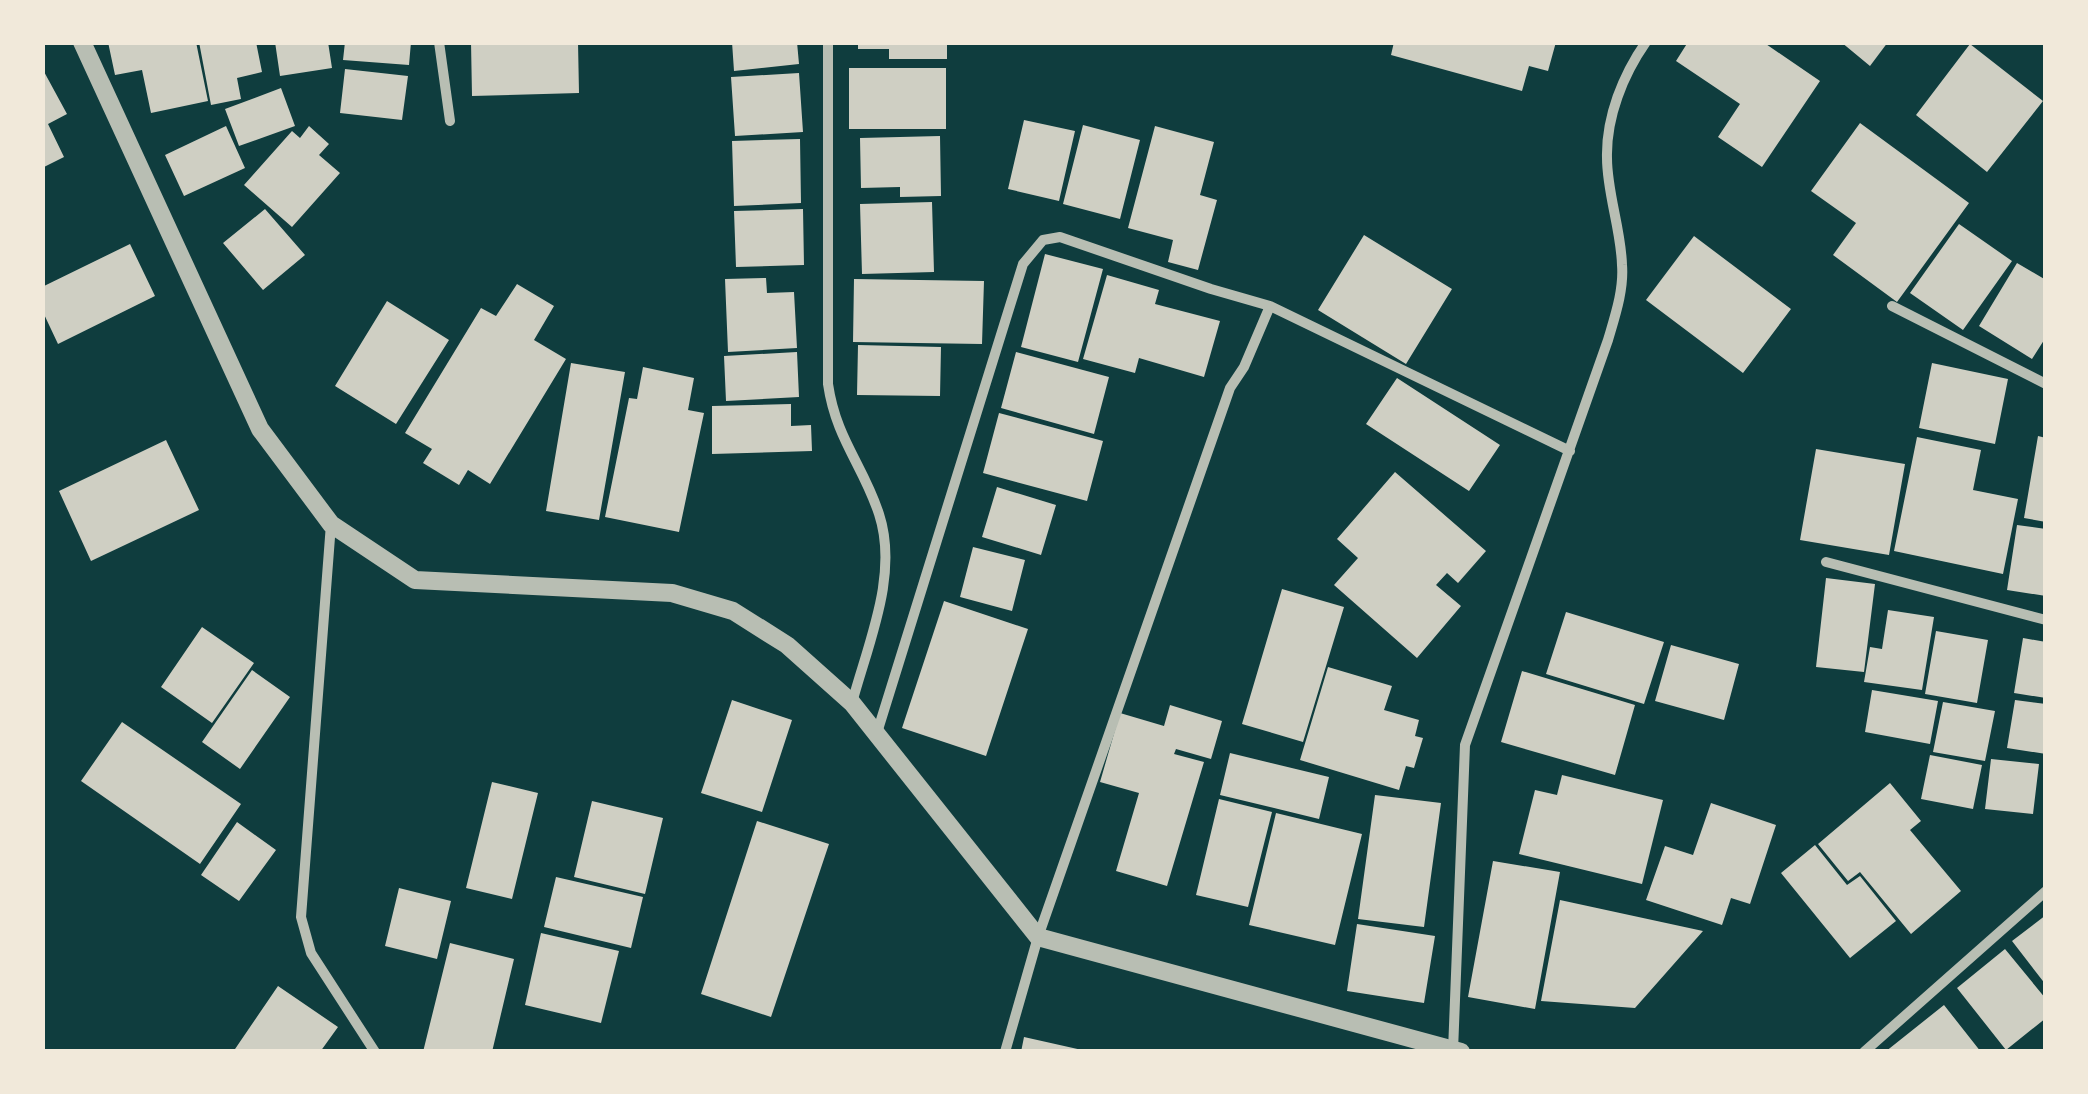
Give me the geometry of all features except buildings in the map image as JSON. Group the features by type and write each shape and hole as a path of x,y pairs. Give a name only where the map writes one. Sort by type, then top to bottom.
{"street":[{"path":"82,42 260,430 331,524 415,580 672,594 733,611 787,645 852,703 1038,937 1456,1051 1465,744 1608,340 1623,267 1606,158 1612,113 1634,59 1646,42"},
{"path":"439,42 450,121"},
{"path":"828,42 828,384 832,414 878,510 888,565 852,703"},
{"path":"876,736 1022,264 1043,240 1060,236 1270,306 1570,452"},
{"path":"1005,1052 1038,937 1230,388 1270,306"},
{"path":"1892,306 2046,384"},
{"path":"331,524 301,917 310,953 374,1052"},
{"path":"1826,562 2046,620"},
{"path":"1864,1052 2046,891"}]}
